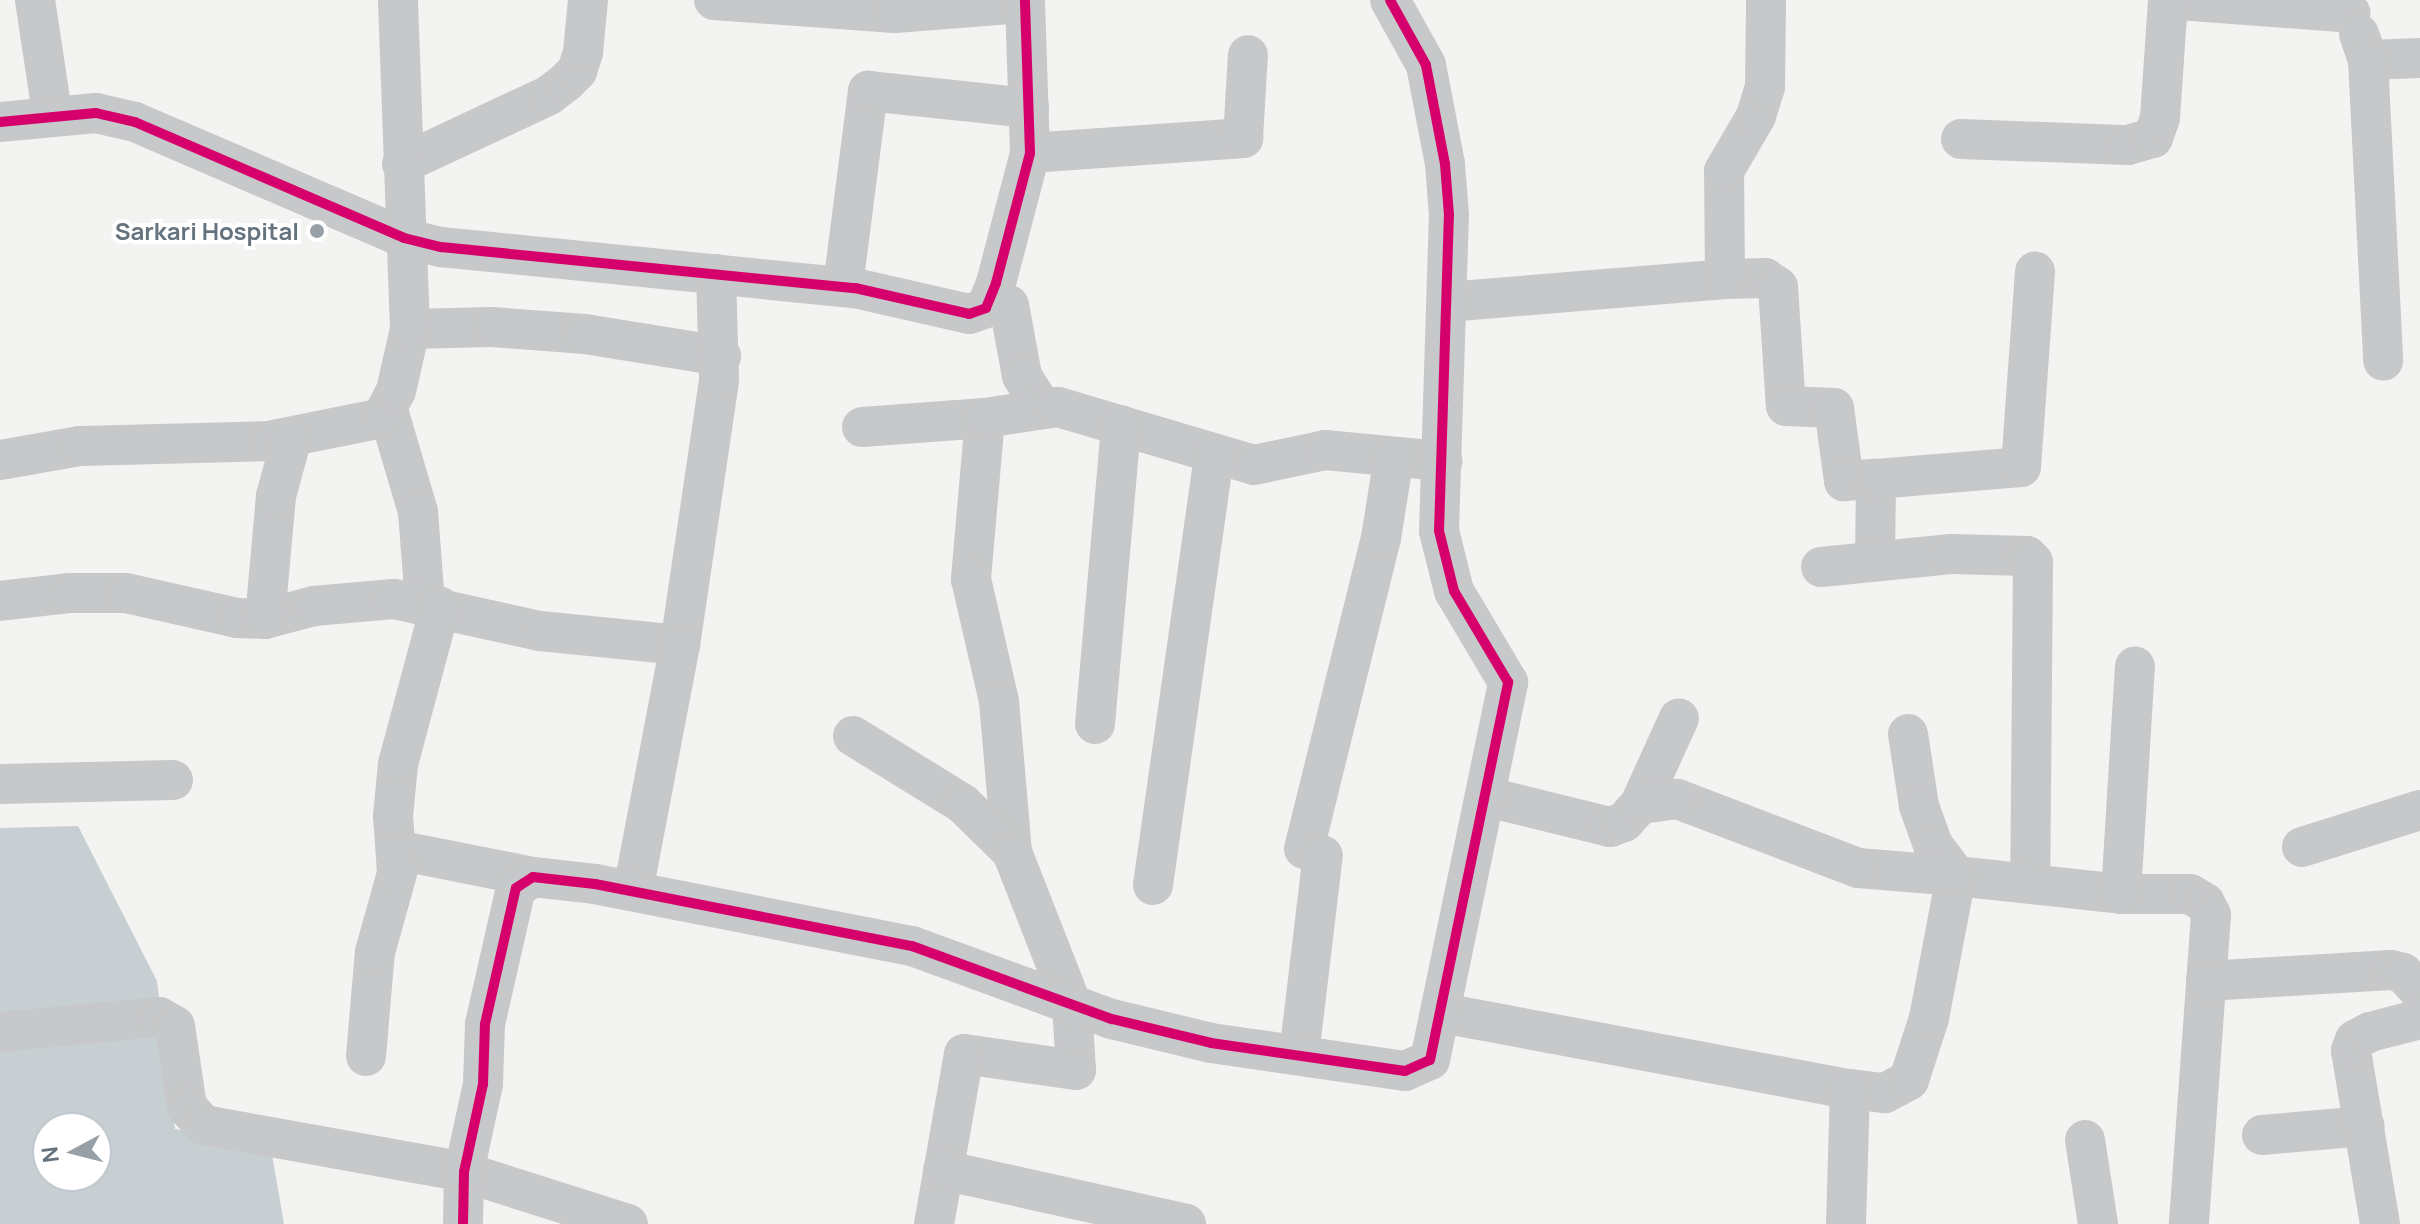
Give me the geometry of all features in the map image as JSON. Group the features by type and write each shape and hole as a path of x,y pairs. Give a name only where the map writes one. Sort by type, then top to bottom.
{"street":[{"path":"35,0 52,113"},
{"path":"366,1056 375,952 397,873 393,816 398,764 432,606 418,512 388,410 410,329 404,238 398,0"},
{"path":"402,164 549,95 566,82 577,71 583,52 588,0"},
{"path":"0,122 52,113 96,113 135,122 404,238 843,286 969,314 986,308 1030,153 1025,2 895,13 714,0"},
{"path":"397,850 533,877 633,891 912,946 1072,1005 1211,1043 1405,1071 1420,1068 1430,1060 1488,797 1508,682 1454,591 1439,531 1449,215 1434,101 1426,65 1390,0"},
{"path":"1725,279 1724,171 1756,116 1765,87 1766,0"},
{"path":"1961,139 2128,145 2153,138 2160,118 2168,0"},
{"path":"2179,0 2350,6 2368,60 2383,361"},
{"path":"1030,153 1243,138 1248,55"},
{"path":"2368,60 2420,58"},
{"path":"843,286 868,91 1029,108"},
{"path":"1447,302 1765,278 1778,287 1786,406 1834,408 1844,481 2021,467 2035,271"},
{"path":"633,891 680,645 721,356 716,274"},
{"path":"1009,305 1022,376 1042,408"},
{"path":"410,329 492,327 585,334 721,356"},
{"path":"862,427 985,418 1042,408 1075,409 1254,465 1325,450 1442,461"},
{"path":"0,460 80,446 292,437 373,422 388,410"},
{"path":"934,1224 964,1054 1076,1070 1072,1005 1012,852 999,701 971,579 985,418"},
{"path":"1095,724 1121,425"},
{"path":"265,619 276,496 292,437"},
{"path":"1153,885 1214,454"},
{"path":"1299,1055 1314,852 1381,538 1394,457"},
{"path":"1875,559 1876,479"},
{"path":"1381,538 1439,531"},
{"path":"1821,567 1875,559 1951,554 2027,556 2033,562 2030,883"},
{"path":"0,601 126,593 237,618 265,619 314,606 394,599 540,631 680,645"},
{"path":"2121,894 2135,666"},
{"path":"1488,797 1610,827 1624,822 1640,804 1679,718"},
{"path":"1442,1013 1850,1089 1885,1093 1909,1080 1929,1018 1956,876 1933,845 1919,806 1908,734"},
{"path":"853,736 963,804 1012,852"},
{"path":"0,784 173,780"},
{"path":"1640,804 1677,799 1858,868 2121,894 2190,894 2205,903 2211,915 2189,1224"},
{"path":"2302,847 2420,810"},
{"path":"463,1224 464,1172 483,1084 485,1024 516,888 533,877"},
{"path":"2206,981 2391,970 2403,973 2420,991"},
{"path":"0,1032 159,1017 175,1026 187,1107 192,1119 204,1125 464,1172 628,1224"},
{"path":"2380,1224 2365,1126 2351,1063 2355,1040 2420,1019"},
{"path":"1846,1224 1850,1089"},
{"path":"2262,1135 2365,1126"},
{"path":"2085,1140 2098,1224"},
{"path":"943,1170 1186,1224"}],"shaded area":[{"path":"78,826 157,981 175,1129 270,1143 284,1224 0,1224 0,828"}],"cycle path":[{"path":"0,122 96,113 135,122 404,238 441,247 855,288 969,314 986,308 996,283 1030,153 1025,0"},
{"path":"463,1224 464,1172 483,1084 485,1024 516,888 533,877 595,884 912,946 1112,1019 1211,1043 1405,1071 1430,1060 1508,682 1454,591 1439,531 1449,215 1445,164 1426,65 1390,0"}],"place":[{"name":"Sarkari Hospital","path":"317,231"}]}
